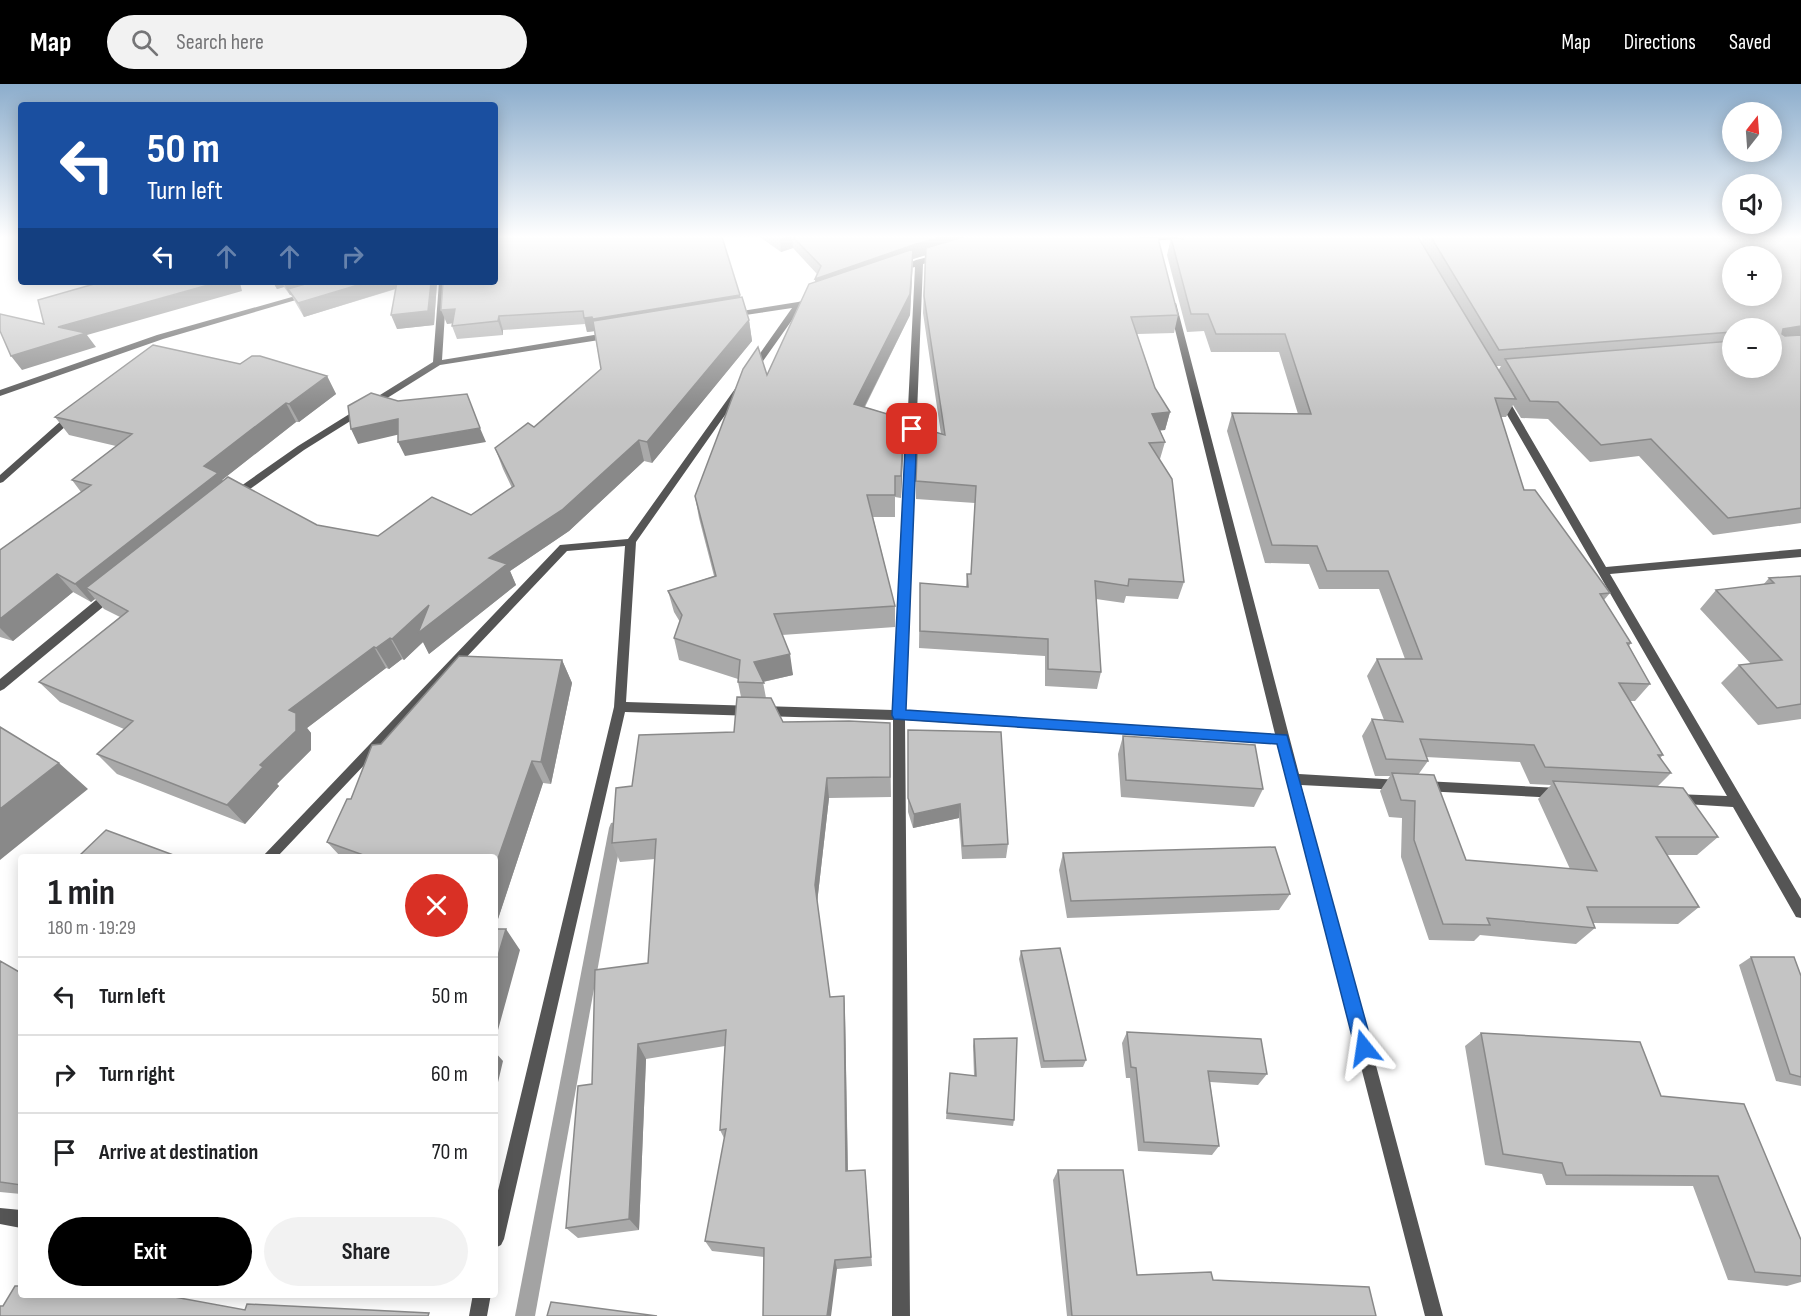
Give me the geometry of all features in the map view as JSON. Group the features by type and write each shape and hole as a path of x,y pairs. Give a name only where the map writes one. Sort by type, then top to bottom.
{"street":[{"path":"0,393 160,337 310,294"},
{"path":"437,363 442,294"},
{"path":"901,1316 899,715 918,294"},
{"path":"717,318 799,304 821,297"},
{"path":"1171,297 1282,739 1434,1316"},
{"path":"498,1226 620,708 631,542 799,304"},
{"path":"228,500 301,448 437,363 624,333"},
{"path":"142,353 160,337"},
{"path":"1499,392 1800,909"},
{"path":"0,480 80,409"},
{"path":"272,854 564,548 631,542"},
{"path":"1603,572 1801,554"},
{"path":"0,686 119,588"},
{"path":"620,708 899,715 1282,739"},
{"path":"1293,779 1574,794"},
{"path":"1667,798 1737,802"},
{"path":"0,1216 18,1219"},
{"path":"478,1316 481,1298"}],"building":[{"path":"57,294 174,294 58,327 86,333 11,356 0,331 0,314 44,324 38,300"},
{"path":"292,294 326,294 298,303"},
{"path":"395,294 430,294 428,311 391,315"},
{"path":"442,294 740,295 593,319 592,317 584,318 583,311 499,316 498,321 452,326 455,309 441,310"},
{"path":"804,294 910,294 854,404 904,419 901,476 895,476 895,495 867,495 895,606 774,614 790,654 754,662 764,683 738,682 740,660 674,638 682,615 668,591 716,576 695,496 743,369 758,347 767,375"},
{"path":"1173,294 1178,315 1131,317 1155,388 1170,412 1152,414 1165,442 1149,443 1172,479 1184,582 1129,579 1128,586 1095,581 1101,672 1048,669 1048,639 920,631 920,583 968,587 967,574 971,574 976,486 916,481 918,427 945,435 924,296"},
{"path":"1186,294 1453,294 1516,399 1495,398 1524,490 1535,490 1610,593 1600,594 1631,643 1627,643 1650,684 1619,683 1663,755 1658,755 1671,773 1545,767 1534,745 1420,739 1428,761 1386,759 1372,719 1403,722 1377,659 1422,659 1388,571 1327,571 1317,546 1272,545 1232,413 1311,414 1285,334 1216,334 1208,314 1191,314"},
{"path":"1466,294 1722,294 1722,306 1782,306 1782,294 1801,294 1801,326 1783,329 1782,334 1782,318 1722,318 1722,333 1499,350"},
{"path":"742,297 749,320 647,442 639,440 562,510 489,558 507,564 418,633 429,605 392,639 374,647 289,710 296,713 296,731 260,765 263,767 227,805 97,754 133,721 39,682 128,611 86,588 228,477 317,525 378,536 432,497 471,515 514,486 495,448 528,423 534,427 601,369 593,321"},
{"path":"1782,334 1785,336 1801,335 1801,508 1728,518 1651,439 1601,445 1558,402 1530,401 1505,359 1722,342 1722,378 1782,378"},
{"path":"153,345 240,364 252,356 260,356 327,376 289,404 286,403 204,466 218,473 75,584 57,574 0,619 0,550 91,485 72,480 132,434 55,417"},
{"path":"371,393 398,401 467,394 480,428 398,442 398,419 351,429 348,406"},
{"path":"1801,576 1801,704 1777,708 1739,665 1782,660 1716,590 1774,583 1769,578"},
{"path":"459,656 562,660 541,762 532,761 498,858 498,854 360,854 327,842 347,799 351,799 372,745 381,744"},
{"path":"737,697 771,698 783,722 890,723 890,777 827,778 815,885 830,997 844,996 846,1171 865,1170 871,1257 835,1260 827,1316 763,1316 764,1248 705,1241 726,1129 720,1130 726,1030 638,1044 629,1219 566,1228 578,1086 592,1084 595,970 648,963 656,839 612,843 616,788 632,786 639,735 734,732"},
{"path":"0,727 59,763 0,809"},
{"path":"908,730 1001,732 1008,844 963,846 960,804 914,814 908,798"},
{"path":"1123,736 1255,745 1263,789 1126,780"},
{"path":"1392,773 1434,775 1466,860 1597,871 1553,781 1683,788 1718,837 1656,837 1699,907 1587,907 1595,928 1487,918 1490,925 1443,924 1414,840 1415,801 1401,800"},
{"path":"106,830 171,854 81,854"},
{"path":"1275,847 1290,894 1071,901 1063,853"},
{"path":"498,929 506,929 498,956"},
{"path":"1060,948 1086,1060 1044,1061 1021,951"},
{"path":"1751,957 1794,957 1801,976 1801,1077 1790,1074"},
{"path":"0,961 18,971 18,1185 0,1182"},
{"path":"1127,1032 1261,1039 1267,1074 1208,1071 1219,1146 1144,1142 1136,1068 1131,1067"},
{"path":"1481,1033 1640,1042 1661,1096 1744,1104 1801,1240 1801,1276 1755,1272 1718,1176 1566,1175 1562,1163 1503,1154"},
{"path":"1017,1038 1014,1120 947,1113 950,1073 976,1076 974,1039"},
{"path":"1058,1170 1123,1170 1137,1275 1211,1272 1213,1280 1369,1287 1376,1316 1072,1316"},
{"path":"15,1286 18,1286 18,1298 180,1298 245,1310 247,1304 429,1313 428,1316 0,1316 0,1306 3,1306"},
{"path":"551,1302 657,1316 547,1316"}],"waterway":[{"path":"525,1316 616,828"}],"route":[{"path":"912,429 899,715 1282,739 1364,1048"}]}
